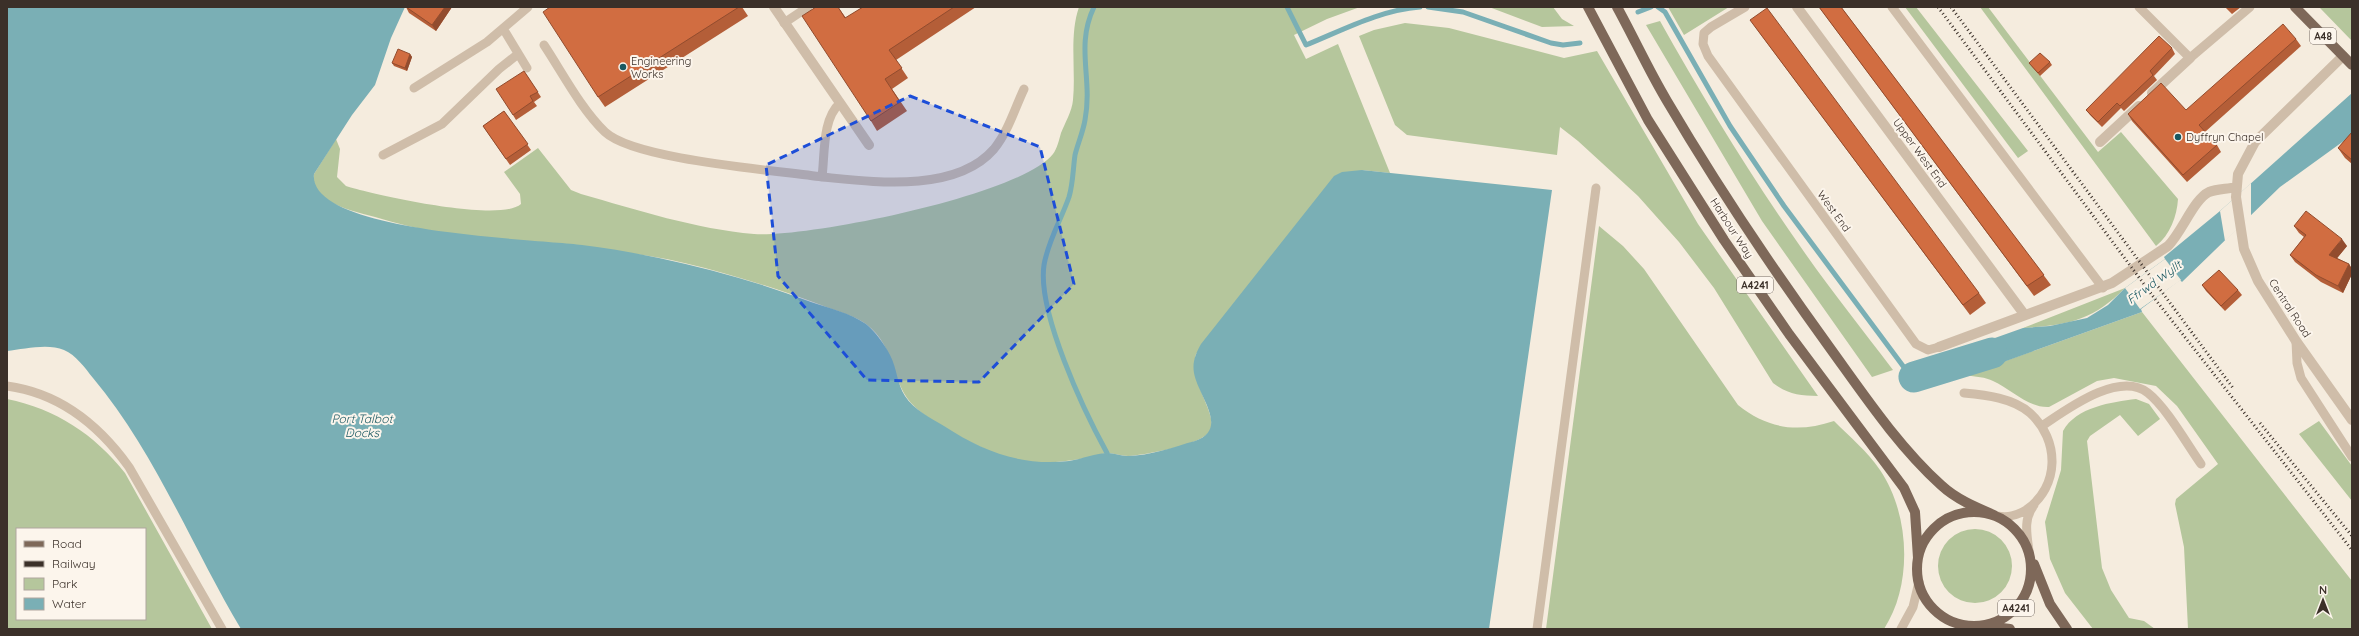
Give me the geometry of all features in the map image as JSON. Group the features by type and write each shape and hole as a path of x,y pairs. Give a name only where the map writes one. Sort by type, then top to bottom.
{"main road":[{"name":"Harbour Way","path":"1588,7 1648,120 1724,240 1789,334 1904,488 1916,519 1918,558"},
{"name":"Harbour Way","path":"1617,7 1666,100 1725,195 1786,288 1867,400 1920,464 1942,486 1963,501 1996,516"},
{"name":"A48","path":"2295,7 2352,65"},
{"name":"A4241","path":"2010,629 1960,624 1942,616 1926,599 1919,582 1918,558 1928,536 1945,520 1962,513 1978,512 1996,516 2017,530 2029,551 2050,604 2067,629"},
{"name":"A4241","path":"1979,626 2002,619 2014,610 2023,599 2031,576 2029,551"}],"street":[{"path":"774,7 869,145"},
{"name":"Upper West End","path":"1797,7 2024,314"},
{"name":"Central Road","path":"2343,56 2255,142 2242,163 2238,174 2236,192 2239,228 2244,249 2258,281 2296,341 2352,420"},
{"path":"2100,142 2190,58"},
{"name":"West End","path":"1939,347 2024,314 2103,288 2119,280 2168,246 2176,238 2201,197 2209,192 2236,192"}],"lane":[{"path":"414,88 504,30 528,7"},
{"path":"784,23 808,7"},
{"name":"West End","path":"1745,7 1711,27 1704,33 1703,44 1708,56 1916,344 1928,350 1939,347"},
{"path":"1892,7 2103,288"},
{"path":"2139,7 2190,58 2250,7"},
{"path":"504,30 527,68"},
{"path":"544,45 593,120 605,132 622,143 687,158 822,177 893,181 925,180 951,175 971,168 987,156 1001,139 1024,88"},
{"path":"383,155 442,124 499,69 518,54"},
{"path":"822,177 828,122 833,109 840,103"},
{"path":"1537,629 1596,188"},
{"path":"2296,341 2297,363 2302,378 2352,457"},
{"path":"7,386 37,393 65,406 87,421 111,444 129,467 222,629"},
{"path":"2042,426 2098,392 2112,388 2132,387 2144,390 2156,401 2201,464"},
{"path":"1964,393 1984,395 2018,406 2029,412 2042,426 2051,446 2052,472 2044,492 2028,516 2026,526 2029,551"},
{"path":"1996,516 2010,517 2022,512 2037,501"},
{"path":"1901,629 1917,596 1919,582"},
{"path":"1959,629 1979,626"}],"highlighted area":[{"path":"910,96 1040,147 1074,284 979,382 867,380 778,276 766,165"}],"green space":[{"path":"1079,7 1360,7 1327,19 1294,35 1306,59 1338,44 1390,173 1362,170 1196,354 1196,376 1210,416 1212,424 1210,431 1205,436 1185,445 1146,454 1128,456 1107,453 1068,461 1050,462 1024,462 1004,457 962,438 935,422 915,407 901,388 889,354 876,333 866,324 850,316 748,280 668,259 615,251 476,238 408,226 334,204 319,193 314,182 314,174 336,139 340,149 337,177 346,186 436,206 464,209 509,209 521,204 520,194 504,172 538,148 571,190 645,212 732,232 754,234 819,229 911,211 958,198 1000,184 1033,169 1053,154 1070,113 1072,104 1074,89 1073,41"},
{"path":"1489,7 1553,7 1562,19 1574,26 1542,27"},
{"path":"1668,7 1729,7 1684,35"},
{"path":"1905,7 1916,7 2028,151 2018,158"},
{"path":"1980,7 1988,7 2098,152 2121,132 2178,199 2172,225 2161,242 2156,246"},
{"path":"2319,7 2352,7 2352,41 2320,8"},
{"path":"1660,21 1727,135 1781,219 1822,277 1893,370 1872,377 1762,221 1646,25"},
{"path":"1405,23 1449,28 1564,58 1597,51 1698,224 1818,396 1794,394 1783,390 1773,383 1714,288 1679,242 1638,196 1578,141 1560,127 1557,155 1407,135 1395,125 1359,36 1374,30"},
{"path":"1599,226 1623,246 1644,269 1738,405 1749,413 1772,424 1796,428 1821,425 1834,421 1864,450 1880,470 1890,488 1897,507 1902,528 1904,550 1900,592 1884,629 1546,629"},
{"path":"2125,288 2101,308 2078,319 2066,323 2023,328"},
{"path":"2142,312 2352,581 2352,629 2188,629 2184,547 2175,504 2176,499 2218,464 2177,406 2156,386 2114,378 2097,381 2049,407 2027,401 2000,384 1990,380 1966,375"},
{"path":"7,399 42,409 73,425 100,446 113,459 125,473 212,629 7,629"},
{"path":"2136,399 2149,404 2160,419 2138,436 2120,415 2090,436 2087,441 2102,568 2111,590 2129,618 2144,621 2155,629 2093,629 2065,593 2050,559 2045,522 2061,470 2063,431 2069,423 2085,411 2106,404"},
{"path":"2319,421 2352,466 2352,501 2299,434"},
{"path":"1968,529 1982,529 1996,535 2006,545 2012,559 2010,580 2006,587 1996,597 1982,603 1968,603 1954,597 1944,587 1938,573 1938,559 1944,545 1954,535"}],"water":[{"name":"Port Talbot Docks","path":"7,7 405,7 391,38 375,85 352,115 314,174 322,194 347,210 385,221 430,230 477,236 582,245 650,256 736,277 839,311 860,320 876,334 892,360 902,391 918,410 959,435 988,450 1019,459 1035,461 1069,461 1103,453 1122,456 1136,456 1161,451 1195,441 1205,436 1210,429 1211,420 1194,373 1195,358 1199,347 1334,176 1342,172 1362,170 1552,190 1489,629 241,629 154,467 115,406 83,366 68,352 58,348 36,347 7,351"},
{"path":"2352,93 2352,135 2280,187 2182,282 2180,280 2141,309 2142,312 1956,379 1947,355 2023,328 2050,326 2087,318 2108,305 2125,288 2165,259 2164,257 2220,211"}],"pier":[{"path":"2251,183 2251,216 2225,241 2220,211"},
{"path":"2165,259 2181,280 2140,309 2125,288"}],"building":[{"path":"406,7 445,7 432,25"},
{"name":"Engineering Works","path":"550,7 739,7 598,97 543,12"},
{"path":"816,7 838,7 845,18 863,7 954,7 889,50 902,68 885,79 900,102 871,121 802,16"},
{"path":"1819,7 1841,7 2044,275 2027,286"},
{"path":"1767,8 1979,293 1963,305 1750,20"},
{"path":"2283,24 2296,39 2199,125 2217,145 2183,175 2128,114 2161,83 2186,110"},
{"path":"2159,36 2172,48 2150,71 2153,75 2120,106 2117,103 2098,122 2086,110"},
{"path":"398,49 410,54 405,68 392,63"},
{"path":"2040,53 2050,62 2038,73 2029,63"},
{"path":"524,71 538,92 530,96 533,101 513,115 496,89"},
{"path":"504,111 528,144 506,159 483,126"},
{"path":"2352,132 2352,160 2338,148"},
{"path":"2306,211 2342,239 2329,255 2349,264 2338,286 2316,275 2290,255 2306,235 2294,226"},
{"path":"2219,270 2238,290 2221,306 2202,285"}],"waterway":[{"path":"1094,7 1088,22 1086,36 1087,105 1085,120 1075,155 1069,197 1046,256 1044,265 1044,285 1048,308 1064,361 1086,413 1107,453"},
{"path":"1287,7 1306,45 1376,16 1420,7"},
{"path":"1428,7 1463,12 1551,43 1563,45 1580,43"},
{"path":"1638,12 1651,7"},
{"path":"1658,7 1665,12 1730,126 1784,206 1903,366 1914,377"},
{"name":"Ffrwd Wyllt","path":"1914,377 1992,353"}],"railway":[{"path":"1938,7 2155,299 2352,550"},
{"path":"1951,7 2233,388"},
{"path":"2260,423 2352,536"}],"place":[{"name":"Engineering Works","path":"623,67"},
{"name":"Dyffryn Chapel","path":"2178,137"}]}
